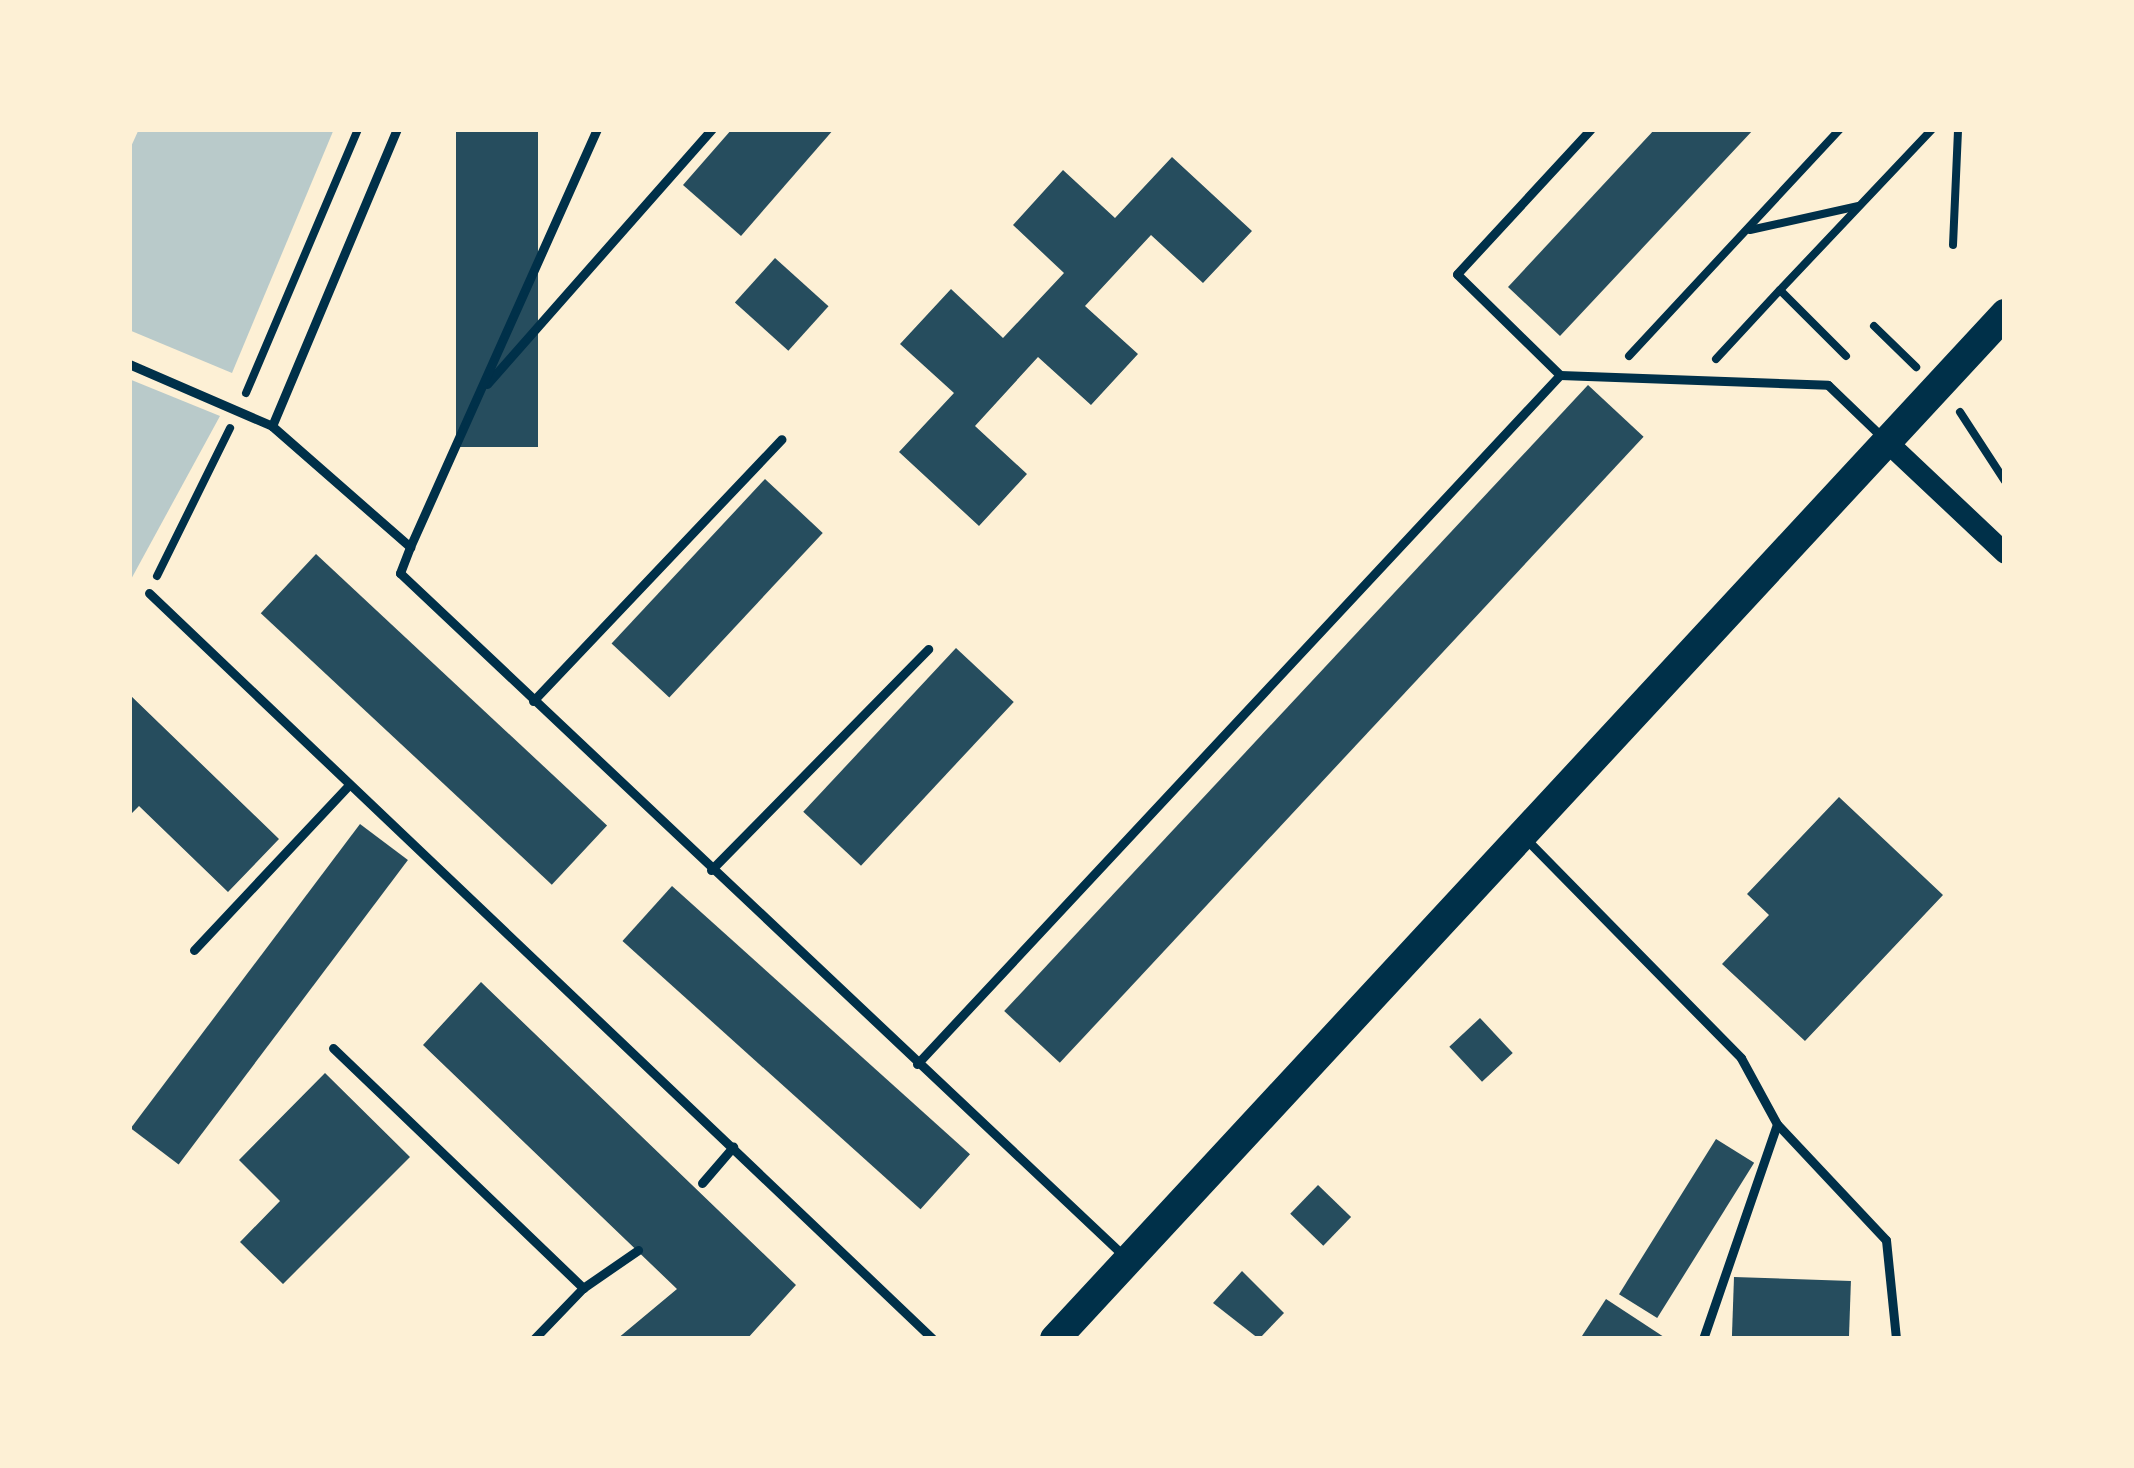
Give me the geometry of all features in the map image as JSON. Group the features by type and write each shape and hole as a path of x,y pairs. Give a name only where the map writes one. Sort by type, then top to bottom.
{"main road":[{"path":"1055,1339 2005,314"}],"street":[{"path":"1886,442 2005,553"}],"lane":[{"path":"272,426 397,129"},
{"path":"597,129 400,573 1128,1261"},
{"path":"479,393 712,129"},
{"path":"1592,129 1457,274 1560,375 1828,385 1886,442"},
{"path":"129,364 272,426 410,547"},
{"path":"917,1064 1560,375"},
{"path":"533,701 782,439"},
{"path":"149,593 933,1339"},
{"path":"711,870 928,650"},
{"path":"194,950 349,785"},
{"path":"1522,835 1741,1058 1777,1124 1886,1240 1896,1339"},
{"path":"333,1048 583,1288"},
{"path":"1703,1339 1777,1124"},
{"path":"702,1183 733,1148"},
{"path":"534,1339 583,1288 638,1250"}],"path":[{"path":"149,593 239,411 358,129"},
{"path":"1610,376 1840,129"},
{"path":"1698,378 1932,129"},
{"path":"1954,245 1958,129"},
{"path":"1745,230 1860,206"},
{"path":"1780,290 1846,356"},
{"path":"1966,417 2005,482"}],"shaded area":[{"path":"139,129 334,129 232,373 129,330 129,151"},
{"path":"129,379 220,416 129,583"}],"building":[{"path":"456,129 538,129 538,447 456,447"},
{"path":"732,129 834,129 741,236 683,185"},
{"path":"1655,129 1754,129 1560,336 1508,287"},
{"path":"1172,157 1252,231 1203,283 1151,235 1085,306 1138,354 1091,405 1038,357 975,426 1027,474 979,526 899,452 954,393 900,344 951,289 1003,338 1064,273 1013,225 1063,170 1115,218"},
{"path":"775,258 829,306 788,351 735,303"},
{"path":"1588,385 1644,437 1060,1063 1004,1011"},
{"path":"765,479 823,533 669,697 612,644"},
{"path":"316,554 607,825 552,885 261,613"},
{"path":"956,648 1014,702 861,866 803,812"},
{"path":"129,694 279,839 228,892 139,806 129,816"},
{"path":"1839,797 1943,895 1805,1041 1722,964 1769,915 1747,894"},
{"path":"360,824 408,860 179,1164 131,1128"},
{"path":"672,886 970,1154 920,1209 622,941"},
{"path":"481,982 796,1285 747,1339 617,1339 677,1289 423,1045"},
{"path":"1480,1018 1513,1053 1482,1082 1449,1047"},
{"path":"325,1073 410,1157 283,1284 240,1242 280,1201 239,1160"},
{"path":"1716,1139 1754,1163 1657,1318 1619,1294"},
{"path":"1318,1185 1351,1217 1323,1246 1290,1214"},
{"path":"1242,1271 1284,1313 1259,1339 1213,1303"},
{"path":"1734,1277 1851,1281 1849,1339 1732,1339"},
{"path":"1606,1299 1667,1339 1580,1339"}]}
